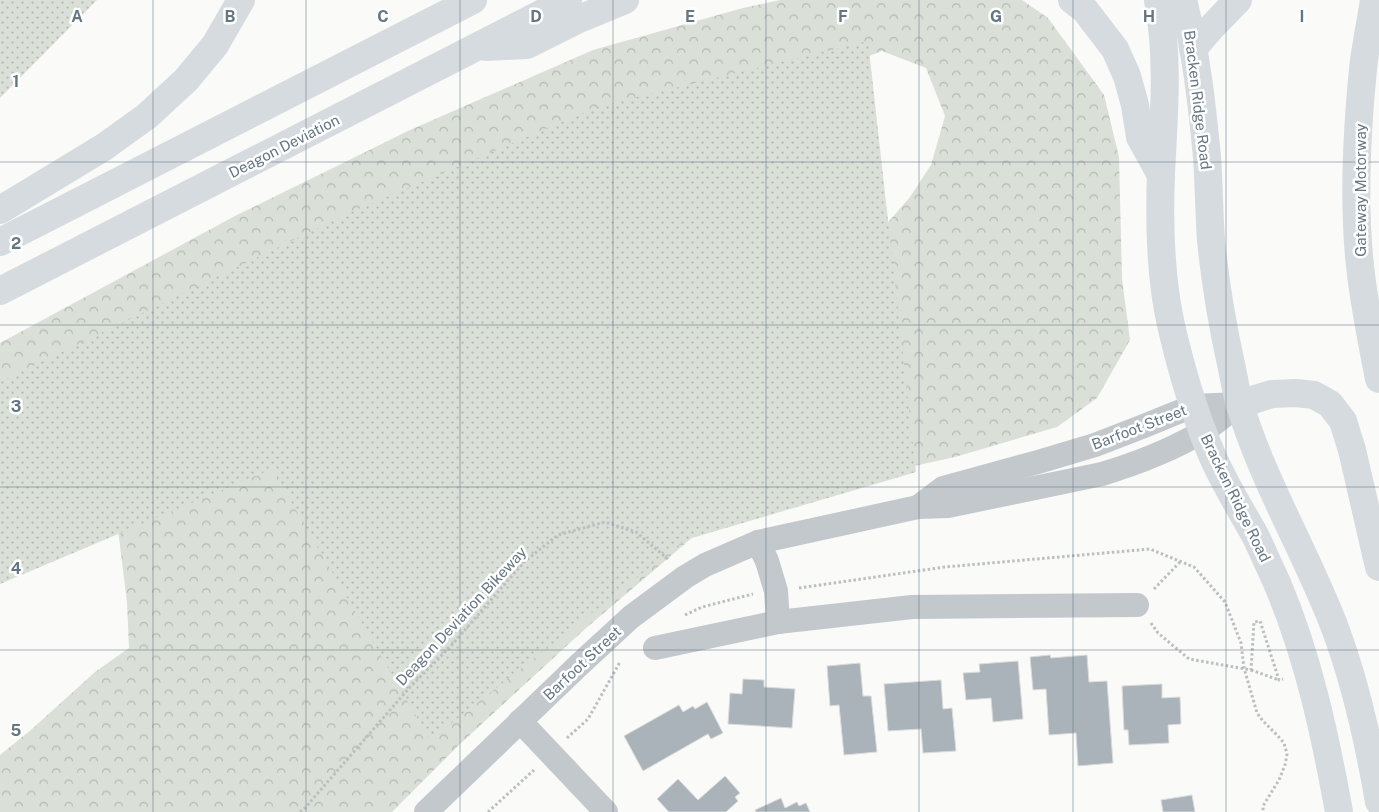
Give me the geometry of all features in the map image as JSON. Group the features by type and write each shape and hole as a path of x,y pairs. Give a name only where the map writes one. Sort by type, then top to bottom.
{"main road":[{"path":"0,210 104,147 147,116 186,80 215,45 241,0"},
{"path":"0,242 473,0"},
{"name":"Deagon Deviation","path":"0,292 568,0"},
{"path":"473,48 527,44 624,0"},
{"path":"1072,0 1084,10 1115,49 1127,76 1136,105 1140,137 1161,175"},
{"name":"Bracken Ridge Road","path":"1158,0 1162,19 1165,54 1161,230 1164,280 1170,324 1193,406 1212,456 1256,538 1291,620 1318,707 1339,812"},
{"name":"Bracken Ridge Road","path":"1183,0 1200,92 1207,156 1211,238 1216,284 1227,349 1240,404 1268,478 1335,628 1362,718 1379,802"},
{"path":"1193,50 1238,0"},
{"name":"Gateway Motorway","path":"1374,0 1364,60 1357,151 1360,265 1379,379"},
{"path":"1240,404 1272,394 1296,393 1314,395 1330,404 1343,421 1352,450 1379,567"}],"street":[{"name":"Barfoot Street","path":"918,507 943,488 1094,445 1193,406 1240,404"},
{"name":"Barfoot Street","path":"426,812 631,617 685,577 705,565 758,542 918,507 948,506 1102,474 1127,466 1203,432 1240,404"},
{"path":"758,542 768,561 776,591 778,622"},
{"path":"656,648 778,622 912,608 1137,605"},
{"path":"520,721 606,812"}],"path":[{"name":"Deagon Deviation Bikeway","path":"300,812 410,687 450,647 524,562 558,535 605,522 636,532 671,562"},
{"path":"798,588 945,568 1150,550 1194,568 1225,602 1241,643 1244,668 1257,713 1263,722 1284,743 1287,754 1285,765 1279,780 1263,806 1263,812"},
{"path":"1180,562 1137,605 1158,633 1189,659 1244,668 1278,680 1284,679"},
{"path":"677,620 702,607 758,593"},
{"path":"697,601 702,607"},
{"path":"1251,670 1254,622 1260,621 1278,680"},
{"path":"565,740 588,719 621,659"},
{"path":"488,812 536,768"}],"green space":[{"path":"0,0 97,0 0,98"},
{"path":"780,0 1022,0 1048,18 1104,95 1119,157 1122,279 1130,340 1097,398 1057,427 955,457 836,483 865,249 910,197 931,165 945,116 926,68 882,51 818,76 0,422 0,343 235,216 410,130 593,50 743,8"},
{"path":"868,41 916,472 685,540 430,740 272,469 0,584 0,382 347,214 597,107"},
{"path":"107,441 727,508 585,629 460,744 392,812 0,812 0,755 95,672 129,648 127,602"}],"building":[{"path":"1050,655 1051,658 1087,655 1089,682 1107,681 1113,763 1078,766 1076,733 1049,735 1046,689 1033,690 1030,657"},
{"path":"1018,661 1023,719 993,722 991,698 966,700 963,673 980,672 979,664"},
{"path":"860,663 863,696 871,696 877,752 844,755 839,705 830,706 827,666"},
{"path":"743,679 764,680 764,687 795,689 792,728 728,724 730,693 742,694"},
{"path":"941,680 943,709 952,708 956,751 923,753 921,729 888,731 884,684"},
{"path":"1162,684 1162,698 1180,697 1181,724 1168,725 1169,743 1129,745 1128,730 1124,730 1122,686"},
{"path":"707,702 723,733 711,739 708,734 643,771 624,736 679,705 683,712 693,706 695,709"},
{"path":"725,776 740,793 735,797 738,801 726,812 669,812 657,799 678,779 698,800"},
{"path":"1192,795 1195,812 1163,812 1161,800"},
{"path":"781,798 785,808 797,802 799,806 806,803 810,812 756,812 755,810"}]}
